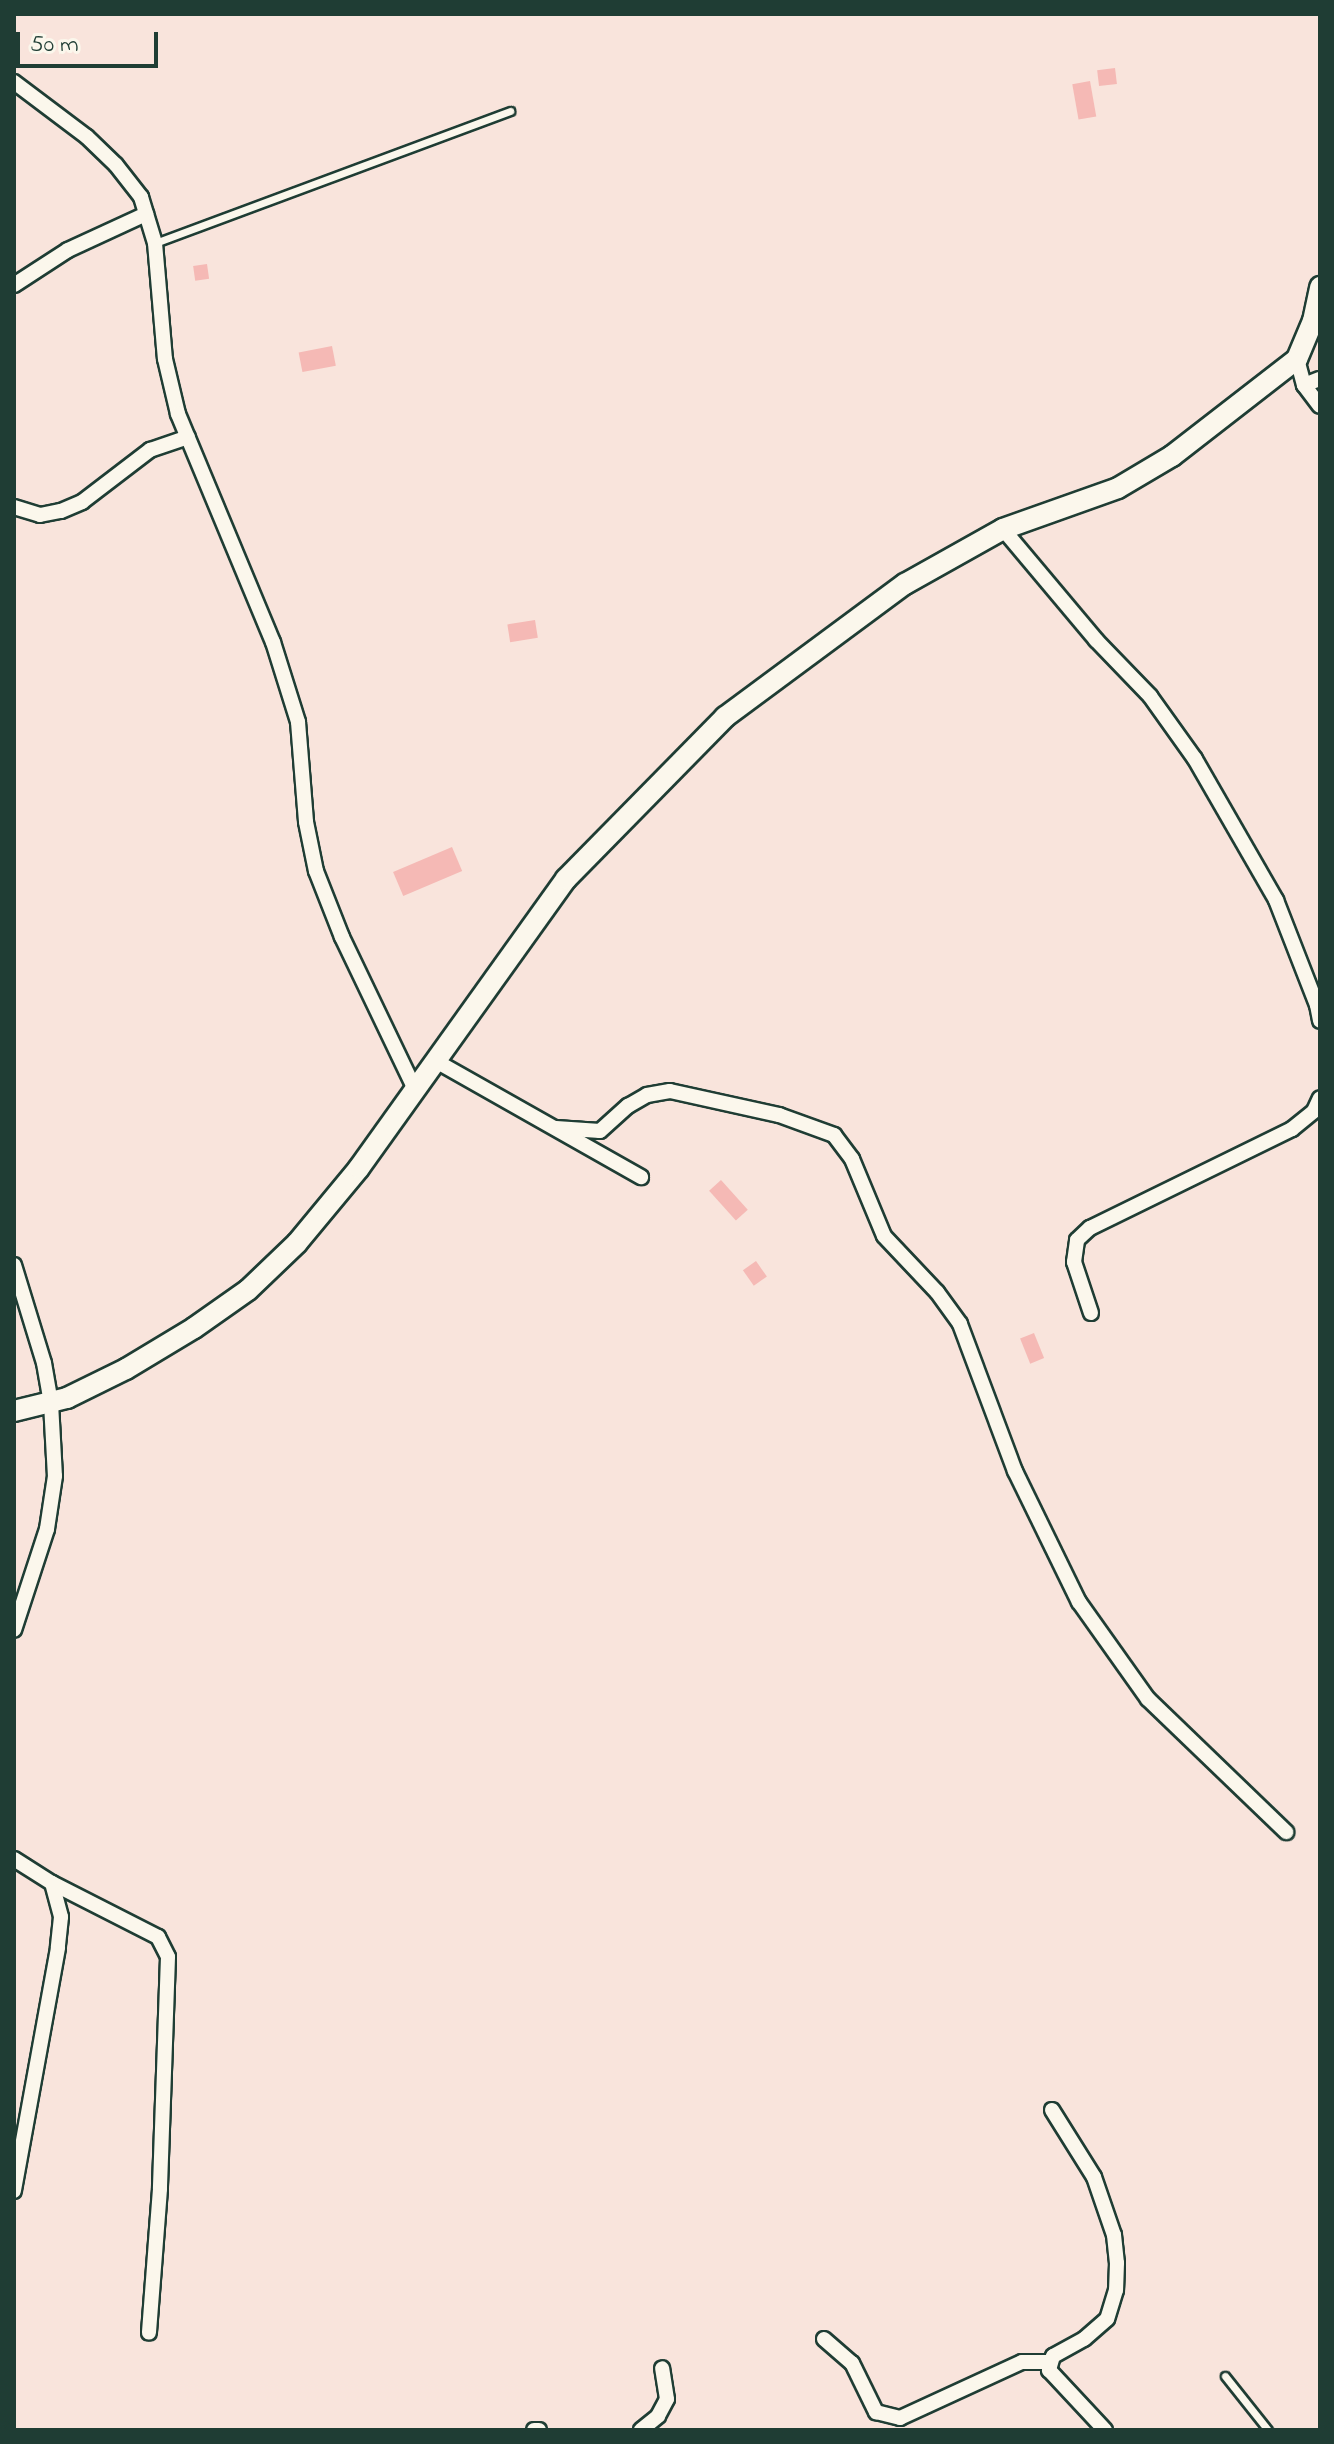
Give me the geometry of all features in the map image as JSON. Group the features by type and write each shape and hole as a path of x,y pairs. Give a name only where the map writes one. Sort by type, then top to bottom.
{"street":[{"path":"14,82 45,102 116,165 141,197 155,243 165,359 178,414 273,642 298,722 306,822 316,871 342,937 414,1087"},
{"path":"14,285 68,250 146,214"},
{"path":"14,1411 51,1403 126,1369 194,1328 248,1290 297,1243 350,1179 566,879 725,717 905,584 1003,529 1065,510 1142,476 1297,359 1313,321 1320,287"},
{"path":"1297,359 1304,385 1320,406"},
{"path":"1304,385 1320,379"},
{"path":"14,507 40,515 61,511 82,502 150,450 188,437"},
{"path":"1003,529 1096,640 1150,696 1195,759 1276,900 1317,1005 1320,1021"},
{"path":"434,1060 641,1177"},
{"path":"556,1128 600,1131 647,1095 670,1091 779,1115 834,1135 852,1159 884,1236 937,1292 960,1324 1015,1471 1079,1602 1148,1699 1286,1832"},
{"path":"1091,1313 1074,1262 1077,1240 1090,1228 1292,1129 1314,1111 1320,1098"},
{"path":"14,1265 32,1317 51,1403 55,1476 47,1529 14,1630"},
{"path":"14,1859 52,1883 158,1937 168,1957 160,2189 149,2333"},
{"path":"14,2191 58,1948 61,1917 52,1883"},
{"path":"1052,2110 1094,2177 1114,2235 1117,2263 1116,2290 1107,2319 1097,2331 1065,2348 1049,2362 1049,2370 1105,2430"},
{"path":"824,2339 852,2363 876,2412 900,2418 1022,2362 1036,2359 1049,2362"},
{"path":"641,2430 658,2416 667,2399 662,2368"}],"lane":[{"path":"155,243 510,111"},
{"path":"1225,2376 1268,2430"}],"building":[{"path":"1115,68 1117,84 1099,86 1097,70"},
{"path":"1090,81 1096,116 1079,120 1072,84"},
{"path":"207,264 209,279 195,281 193,266"},
{"path":"332,346 336,366 302,372 299,352"},
{"path":"535,620 538,638 510,642 507,624"},
{"path":"452,847 462,871 403,896 393,872"},
{"path":"721,1180 748,1210 736,1220 709,1191"},
{"path":"756,1261 767,1277 754,1286 743,1270"},
{"path":"1034,1333 1044,1358 1030,1364 1020,1339"}]}
